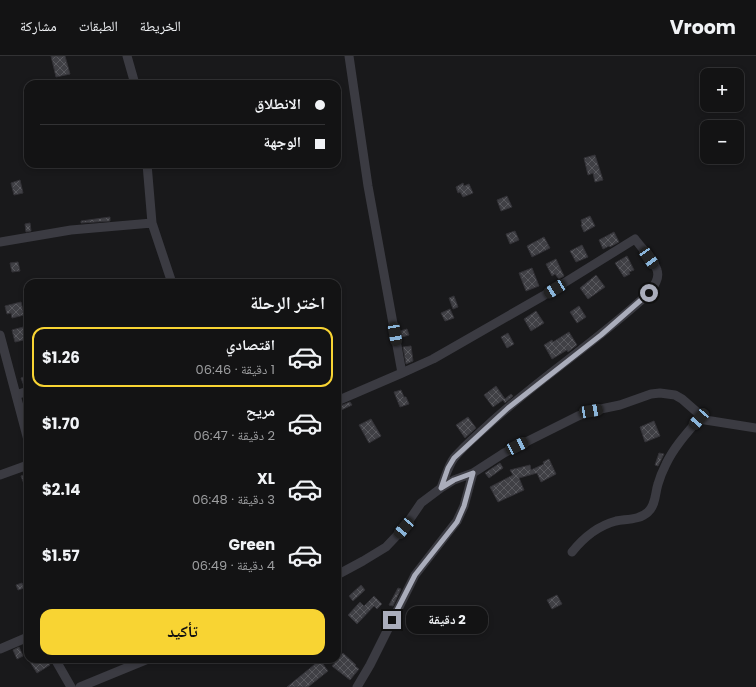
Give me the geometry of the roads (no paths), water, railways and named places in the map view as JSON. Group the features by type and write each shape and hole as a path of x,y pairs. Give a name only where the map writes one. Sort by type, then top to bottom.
{"street":[{"path":"127,56 134,80"},
{"path":"349,56 368,186 402,374"},
{"path":"147,168 152,223 171,279"},
{"path":"0,242 71,230 152,223"},
{"path":"341,399 402,374 433,358 543,296 635,239 657,270 658,278 649,293 601,335 508,408 464,448 451,463 441,488"},
{"path":"0,335 24,425"},
{"path":"16,395 24,392"},
{"path":"341,573 386,546 404,528 421,503 441,488 454,480 473,473 504,453 578,416 620,405 651,394 674,395 682,399 700,416 674,449 666,463 658,484 653,504 647,513 644,516 616,521 599,527 580,541 572,552"},
{"path":"699,419 756,428"},
{"path":"0,475 24,466"},
{"path":"357,687 370,665 415,575 457,522 464,506 473,473"},
{"path":"0,649 24,638"},
{"path":"57,663 71,687"},
{"path":"80,687 138,663"}]}
